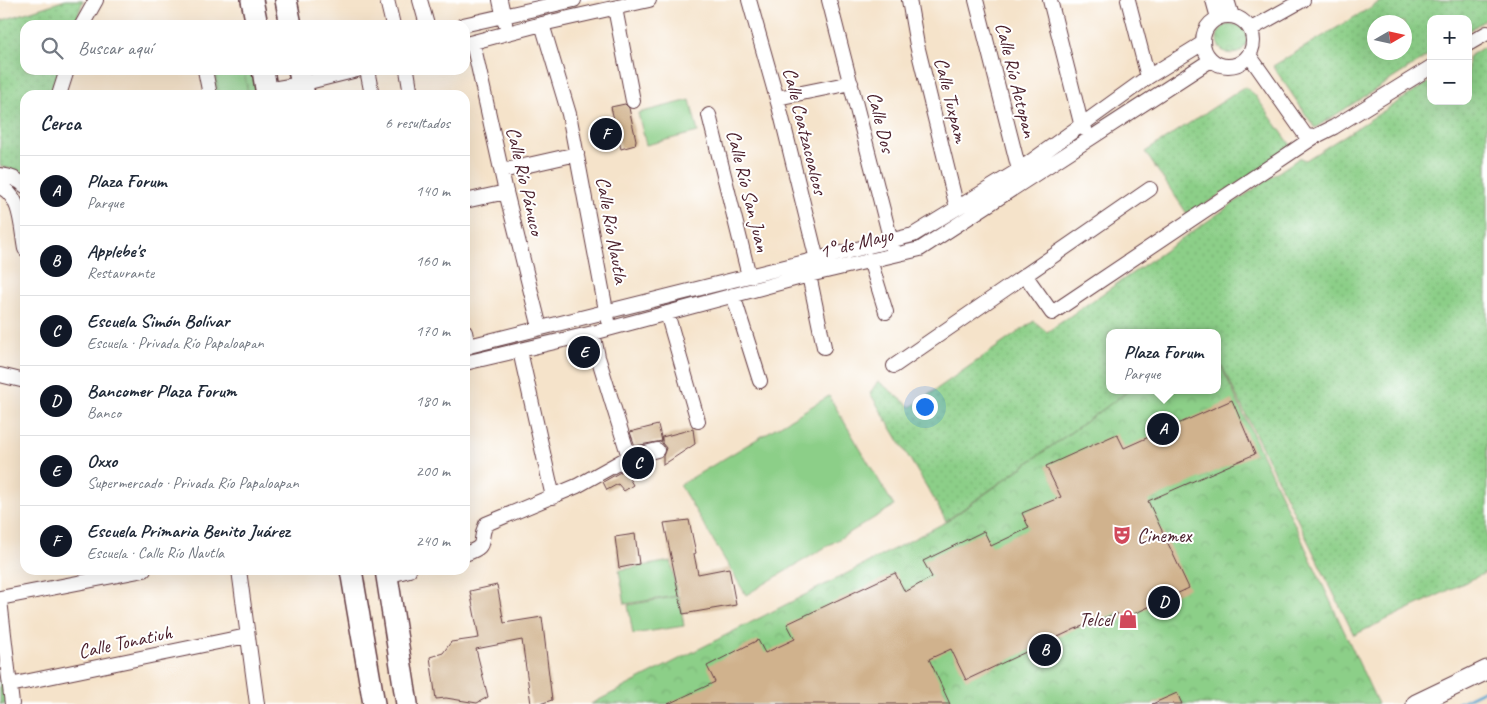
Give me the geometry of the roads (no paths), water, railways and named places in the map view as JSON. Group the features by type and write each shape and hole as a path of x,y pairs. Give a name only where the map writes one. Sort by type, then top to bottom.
{"main road":[{"path":"252,0 256,20"},
{"path":"286,0 290,20"},
{"path":"352,575 374,704"},
{"path":"386,575 407,704"}],"street":[{"path":"85,20 96,0"},
{"path":"387,0 392,20"},
{"path":"420,0 426,20"},
{"path":"500,0 508,33"},
{"path":"470,23 574,0"},
{"path":"470,43 542,24 649,0"},
{"name":"Calle Coatzacoalcos","path":"749,0 777,98 815,269 824,347"},
{"name":"Calle Dos","path":"829,0 894,254"},
{"name":"Calle Tuxpam","path":"910,0 917,45 957,208"},
{"name":"Calle Río Actopan","path":"976,0 1018,170"},
{"path":"1050,0 1082,123 1091,138"},
{"path":"1128,0 1148,76"},
{"path":"1213,0 1225,17"},
{"path":"1225,17 1227,0"},
{"path":"1251,29 1302,0"},
{"path":"615,8 632,101"},
{"path":"1225,17 1239,18 1251,29 1254,40 1252,50 1244,60 1231,66 1217,64 1211,60 1204,49 1203,37 1208,25 1225,17"},
{"name":"Calle Río Nautla","path":"542,24 568,114 577,154 610,328"},
{"path":"1472,42 1487,33"},
{"name":"1° de Mayo","path":"470,362 593,333 733,295 815,269 890,240 913,235 1018,170 1148,76 1203,43"},
{"name":"Calle Río Pánuco","path":"470,47 540,328"},
{"path":"1249,55 1306,136 1314,137"},
{"name":"1° de Mayo","path":"470,346 748,276 815,269 920,249 1211,60"},
{"path":"1025,275 1052,313 1314,137 1334,127 1427,70"},
{"path":"61,90 65,75"},
{"path":"206,75 209,90"},
{"path":"267,80 301,83 335,75"},
{"path":"368,75 371,90"},
{"path":"408,75 410,90"},
{"path":"777,98 851,83"},
{"name":"Calle Río San Juan","path":"709,115 748,276"},
{"path":"502,171 577,154"},
{"path":"0,175 11,176 20,181"},
{"path":"0,187 7,190 13,196 20,223"},
{"path":"894,366 1150,189"},
{"path":"470,200 506,192"},
{"path":"870,260 886,312"},
{"path":"733,295 760,381"},
{"path":"667,313 698,421"},
{"path":"593,333 598,357 632,457"},
{"path":"520,351 553,497"},
{"path":"0,374 20,380"},
{"path":"470,552 480,547 486,524 577,486 632,457 657,450"},
{"path":"12,704 0,599 105,575"},
{"path":"240,575 257,704"},
{"name":"Calle Tonatiuh","path":"10,685 247,636"},
{"path":"1416,704 1487,670"}],"waterway":[{"path":"1456,704 1487,689"}],"place":[{"name":"Escuela Primaria Benito Juárez","path":"606,134"},
{"name":"Oxxo","path":"584,352"},
{"name":"Plaza Forum","path":"1163,429"},
{"name":"Escuela Simón Bolívar","path":"638,463"},
{"name":"Cinemex","path":"1122,535"},
{"name":"Bancomer Plaza Forum","path":"1164,602"},
{"name":"Telcel","path":"1128,619"},
{"name":"Applebe's","path":"1045,650"}]}
